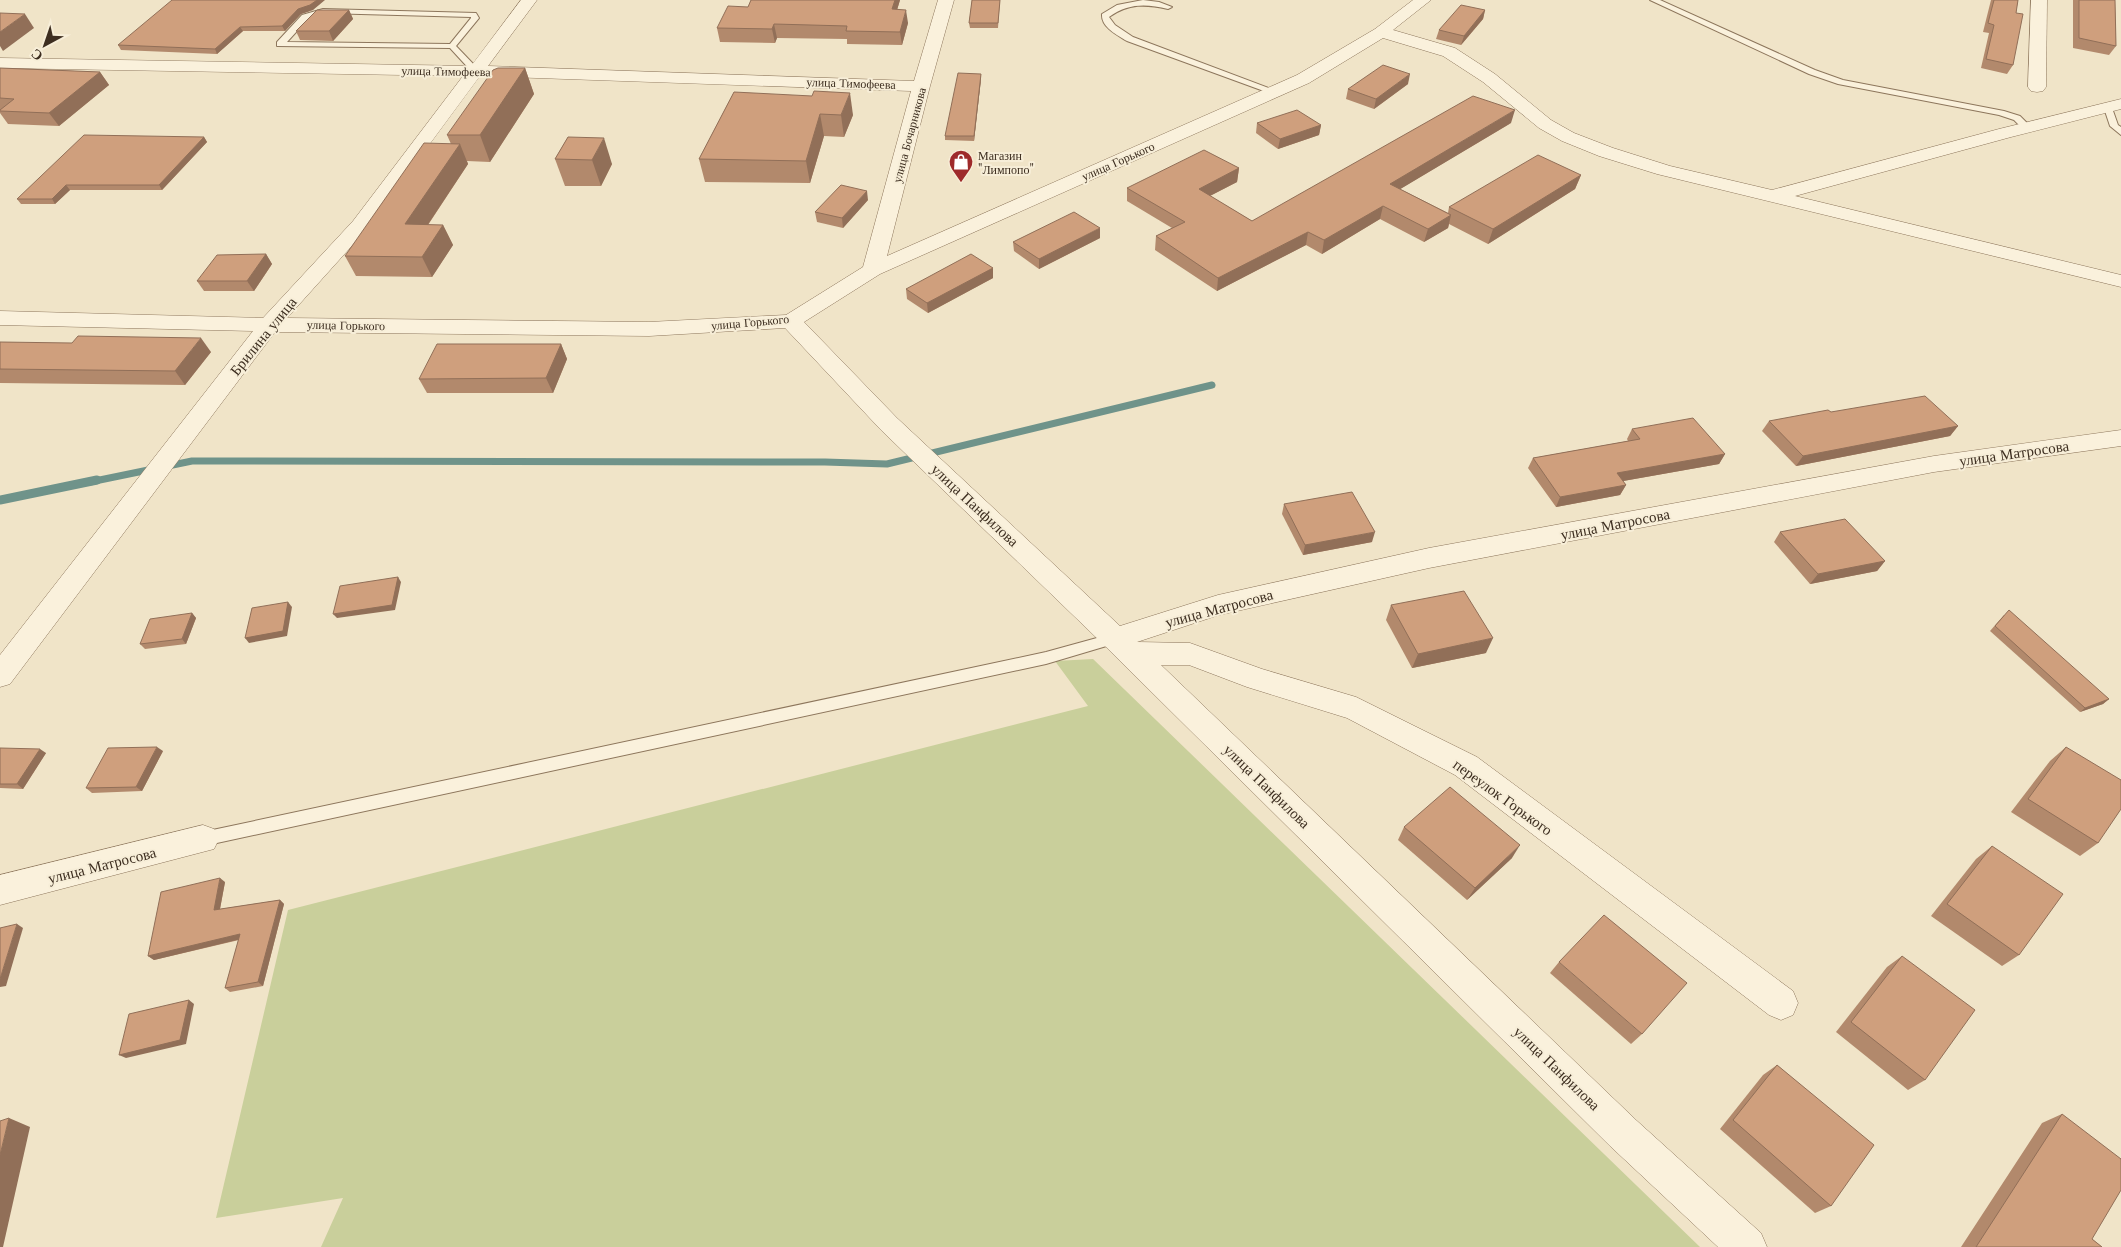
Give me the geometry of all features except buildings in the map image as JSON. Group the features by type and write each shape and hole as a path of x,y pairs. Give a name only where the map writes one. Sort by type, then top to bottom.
{"street":[{"name":"Брилина улица","path":"0,676 269,325 360,225 529,0"},
{"name":"улица Бочарникова","path":"873,270 921,86 946,0"},
{"name":"улица Горького","path":"0,318 269,325 649,329 790,321 873,270 1275,92 1341,58 1382,32 1423,0"},
{"path":"2037,86 2039,0"},
{"path":"1382,32 1449,52 1464,60 1545,124 1568,137 1606,152 1664,170 2121,281"},
{"name":"улица Тимофеева","path":"0,62 476,71 921,86"},
{"path":"1773,196 2114,106"},
{"name":"улица Панфилова","path":"790,321 888,424 1123,646 1623,1133 1747,1247"},
{"name":"улица Матросова","path":"1123,646 1218,605 1430,558 1934,464 2121,438"},
{"name":"переулок Горького","path":"1123,646 1190,654 1257,679 1356,709 1466,766 1781,1003"},
{"name":"улица Матросова","path":"0,890 203,839"}],"lane":[{"path":"1168,6 1158,2 1131,0 1118,6 1105,16 1107,22 1130,39 1275,92"},
{"path":"1654,0 1812,72 1841,82 2001,113 2017,118 2024,124 2023,129"},
{"path":"452,46 475,18 473,15 323,11 304,17 280,44 452,46 476,71"},
{"path":"2114,106 2114,126 2121,132"},
{"path":"203,839 1036,660 1123,646"}],"green space":[{"path":"1093,659 1700,1247 321,1247 343,1198 216,1218 288,910 1088,706 1055,661"}],"waterway":[{"path":"90,482 192,461 825,462 887,464 1212,385"},
{"path":"0,500 97,480"}],"place":[{"name":"Магазин \"Лимпопо\"","path":"961,183"}]}
